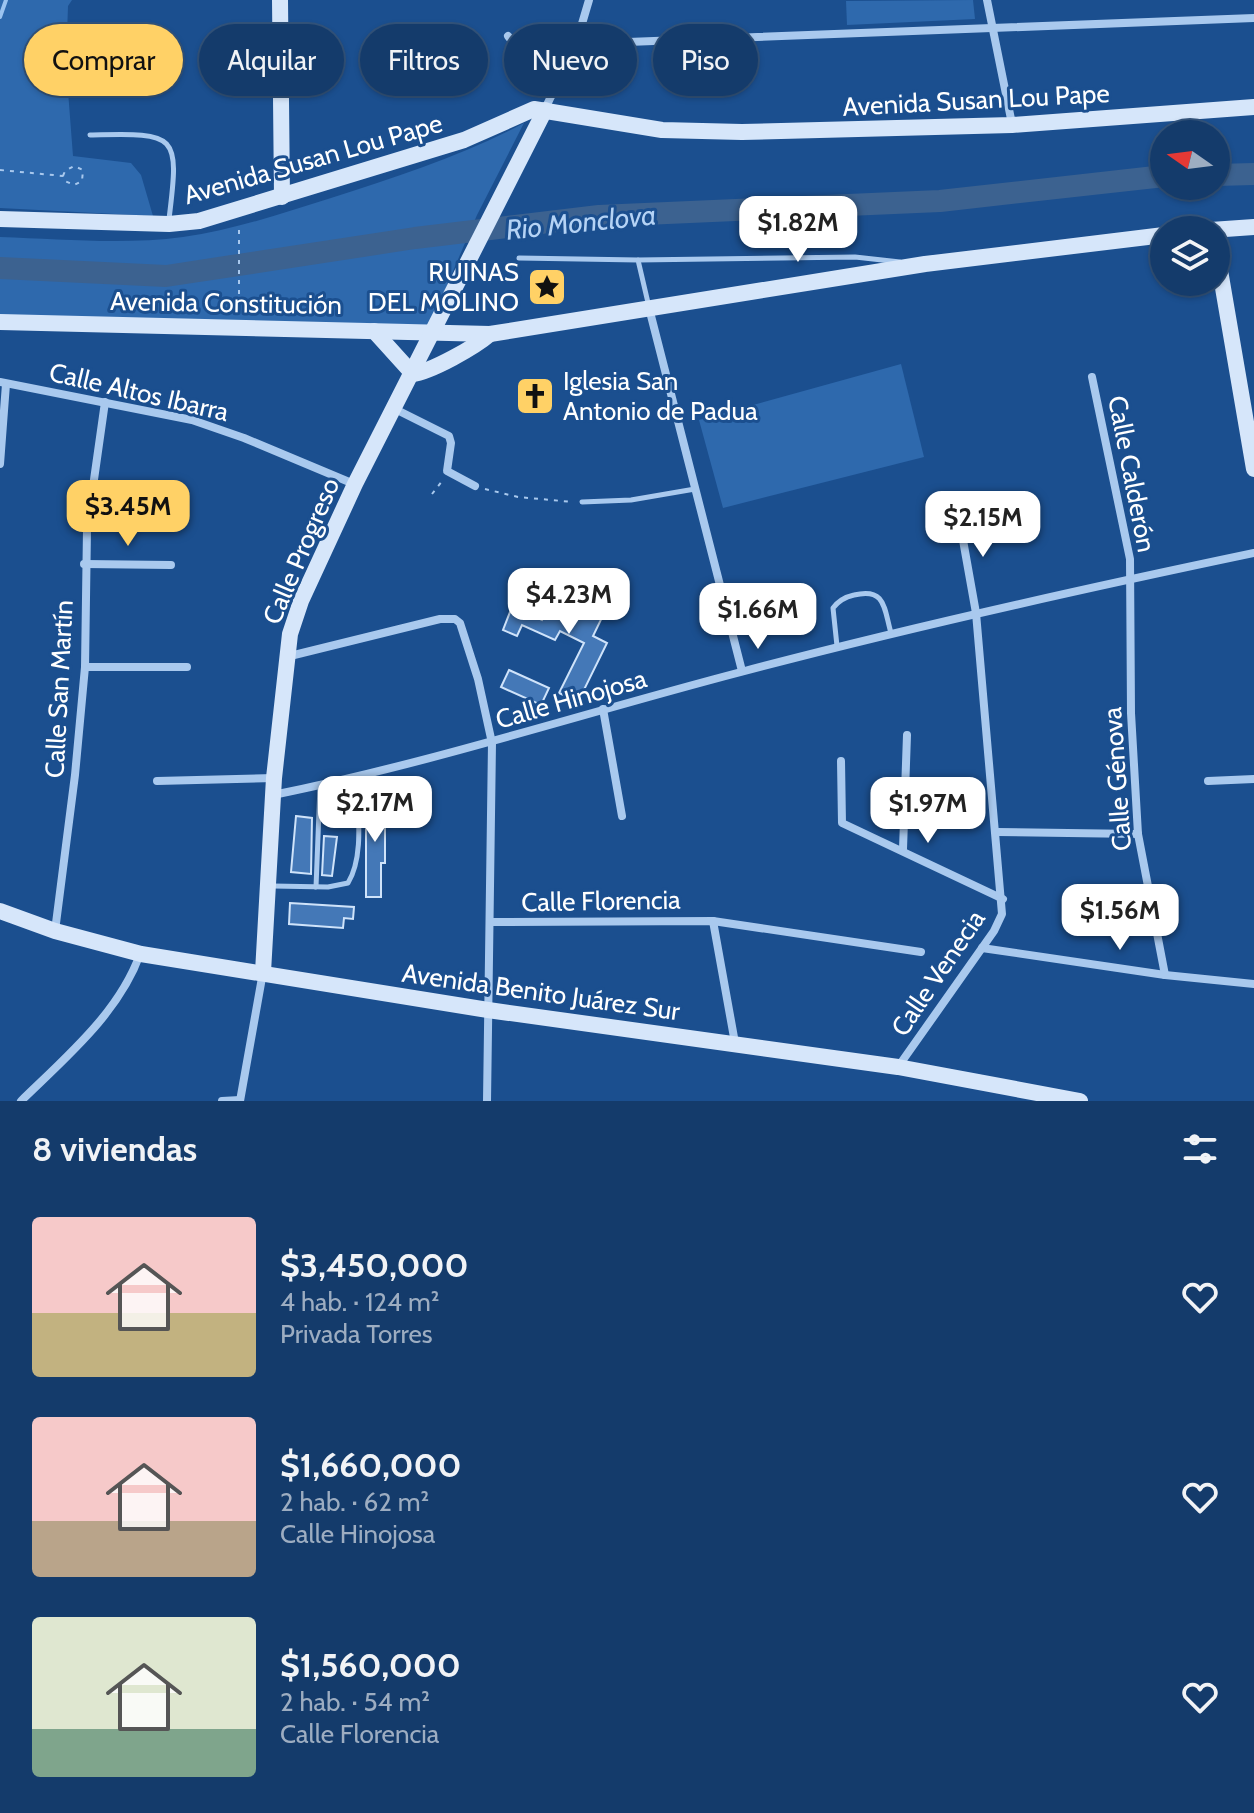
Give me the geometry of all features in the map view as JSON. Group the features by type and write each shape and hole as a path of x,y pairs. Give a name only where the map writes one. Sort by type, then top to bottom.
{"street":[{"path":"280,0 282,197"},
{"path":"582,24 589,0"},
{"path":"987,0 1012,125"},
{"path":"637,41 991,25 1254,18"},
{"path":"545,96 549,103"},
{"path":"549,103 552,96"},
{"name":"Avenida Susan Lou Pape","path":"0,219 169,224 239,210 464,140 549,103 662,130 787,132 1012,125 1254,107"},
{"name":"Calle Progreso","path":"240,1100 263,972 273,787 285,657 301,601 355,484 549,103"},
{"path":"1230,229 1254,227"},
{"name":"Avenida Constitución","path":"0,322 490,334 925,264 1150,237"},
{"path":"1224,296 1254,469"},
{"path":"649,308 742,671"},
{"path":"374,331 412,373 422,372 477,345 490,334"},
{"name":"Calle Calderón","path":"1092,377 1119,499 1132,579"},
{"path":"0,464 3,383"},
{"name":"Calle Altos Ibarra","path":"3,383 203,424 355,484"},
{"name":"Calle San Martín","path":"55,931 85,667 84,564 105,402"},
{"path":"393,408 449,436 448,472 475,486"},
{"name":"Calle Venecia","path":"898,1067 999,923 1003,899 976,613 958,512"},
{"name":"Calle Hinojosa","path":"157,781 273,787 320,786 492,743 603,709 838,647 976,613 1254,553"},
{"path":"84,564 171,565"},
{"name":"Calle Génova","path":"1132,579 1131,713 1138,834 1165,975"},
{"path":"285,657 440,619 458,620 478,679 492,743 487,1101"},
{"path":"85,667 187,667"},
{"path":"603,709 622,816"},
{"path":"903,849 907,735"},
{"path":"841,761 842,823 903,849 949,876 1003,899"},
{"path":"1208,781 1254,779"},
{"path":"997,832 1138,834"},
{"name":"Avenida Benito Juárez Sur","path":"0,911 55,931 141,954 488,1010 898,1067 1080,1101"},
{"path":"713,921 735,1044"},
{"name":"Calle Florencia","path":"490,922 713,921 921,952"},
{"path":"982,948 1165,975 1254,984"},
{"path":"23,1100 120,995 141,954"},
{"path":"23,1100 37,1101"},
{"path":"222,1101 240,1100"}],"lane":[{"path":"90,135 146,133 164,139 170,145 175,167 169,224"},
{"path":"519,258 855,257 925,264"},
{"path":"638,260 649,308"},
{"path":"582,502 631,500 695,489"},
{"path":"838,647 833,608 846,597 869,592 879,596 891,634"},
{"path":"268,886 341,887 348,883 354,874 357,850 357,777"},
{"path":"316,887 320,786"}],"path":[{"path":"74,166 83,170 84,176 74,185 65,181 63,176 74,166"},
{"path":"0,170 63,176"},
{"path":"239,210 239,327"},
{"path":"432,494 448,472"},
{"path":"475,486 518,497 582,502"}],"shaded area":[{"path":"0,0 72,0 68,6 67,24 24,24 24,96 68,96 73,156 131,163 141,175 153,216 0,208"},
{"path":"973,0 975,19 847,25 846,1"},
{"path":"524,123 477,215 430,325 0,318 0,237 138,241 221,230 405,173 478,145"},
{"path":"901,364 924,457 723,508 699,420"}],"building":[{"path":"591,592 610,601 593,636 607,643 578,702 559,693 584,643 560,631 555,640 522,625 517,636 503,630 512,607 542,620 551,600 581,613"},
{"path":"509,670 549,688 541,705 501,687"},
{"path":"366,797 385,797 385,863 381,863 381,897 366,897"},
{"path":"296,816 312,818 311,874 291,872"},
{"path":"324,836 337,837 332,876 322,875"},
{"path":"290,903 354,907 353,919 344,918 343,928 289,924"}],"waterway":[{"path":"0,17 6,0"},
{"name":"Rio Monclova","path":"1230,175 1254,174"},
{"name":"Rio Monclova","path":"0,268 166,276 415,238 599,216 940,201 1150,178"}],"place":[{"name":"RUINAS DEL MOLINO","path":"547,287"},
{"name":"Iglesia San Antonio de Padua","path":"535,396"}]}
